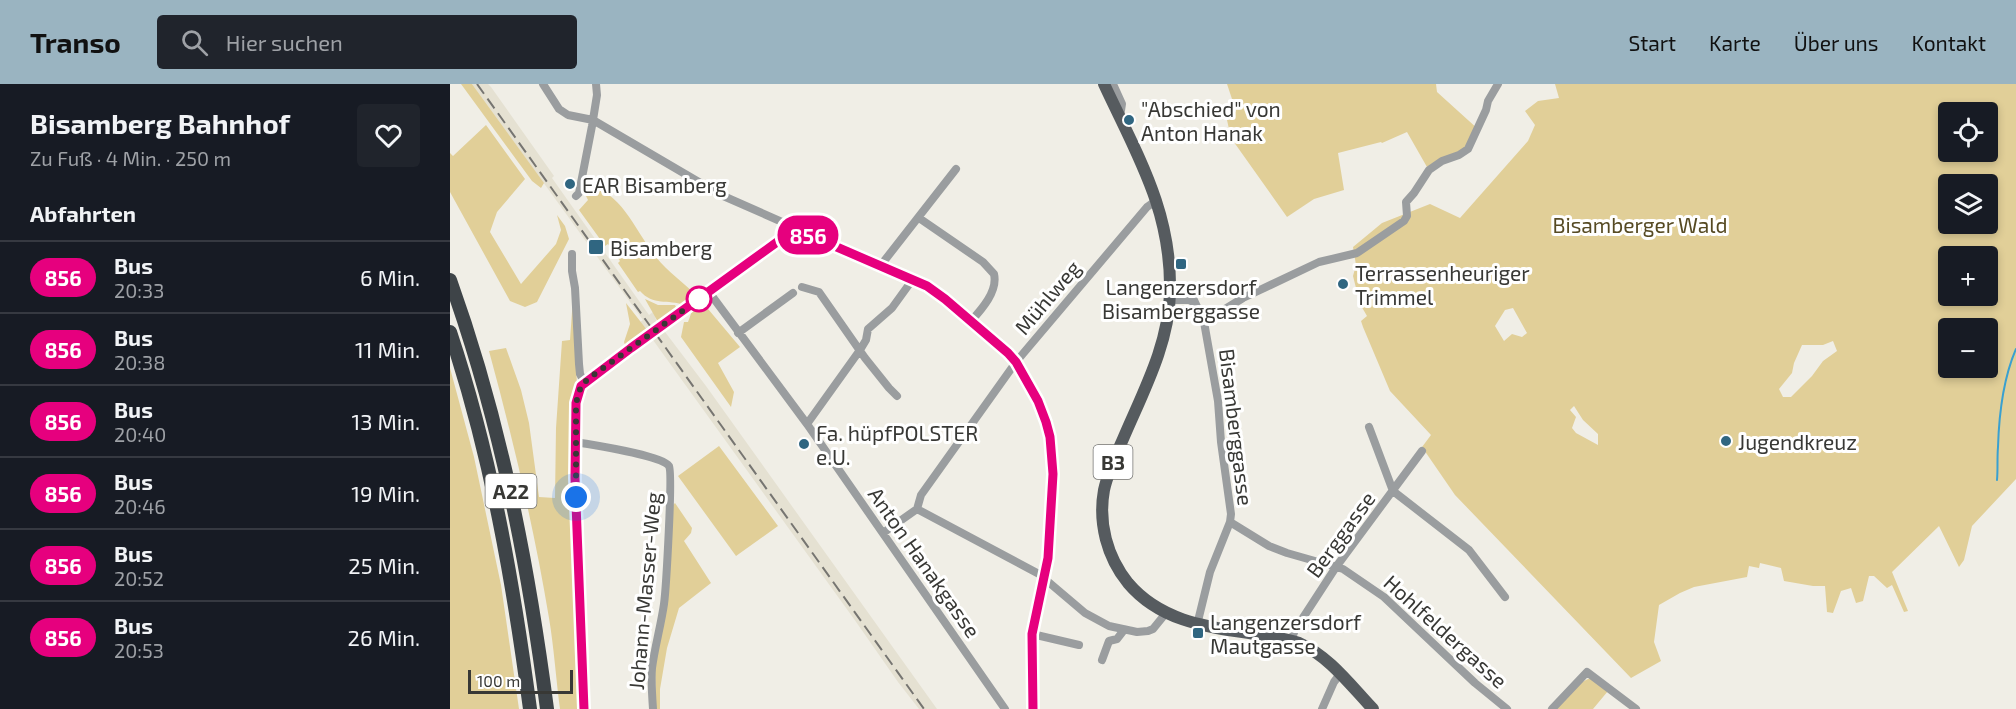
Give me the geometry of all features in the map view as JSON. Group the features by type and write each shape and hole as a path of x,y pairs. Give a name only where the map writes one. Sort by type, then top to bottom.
{"highway":[{"name":"A22","path":"450,279 472,344 500,444 520,532 547,709"},
{"name":"A22","path":"450,332 484,448 504,537 530,709"}],"main road":[{"name":"B3","path":"1104,84 1157,200 1166,236 1170,294 1165,333 1107,479 1102,507 1105,538 1116,565 1139,595 1166,613 1197,625 1291,641 1304,646 1321,656 1373,709"}],"street":[{"path":"543,84 563,112 593,120 720,195 913,279 945,299 1016,362 1038,401 1050,437 1053,502 1045,579 1032,634 1033,709"},
{"path":"576,196 579,193 593,120 597,95 596,84"},
{"path":"1113,84 1122,104 1120,118"},
{"path":"1204,322 1243,298 1318,262 1357,253 1404,221 1407,216 1406,202 1430,170 1442,161 1464,152 1472,144 1488,101 1498,84"},
{"path":"881,265 956,169"},
{"name":"Mühlweg","path":"883,533 917,509 921,495 1016,362 1147,207 1157,200"},
{"path":"919,218 992,270 994,284 986,302 971,321"},
{"path":"584,709 576,526 576,403 578,393 584,382 795,229"},
{"path":"572,254 579,364 584,382"},
{"path":"807,424 860,350 866,340 868,329 892,308 913,279"},
{"path":"802,287 819,292 860,350 897,396"},
{"name":"Anton Hanakgasse","path":"709,292 807,424 1005,709"},
{"path":"738,333 793,292"},
{"name":"Bisamberggasse","path":"1170,294 1186,292 1195,303 1204,322 1218,401 1231,514 1210,572 1197,625"},
{"path":"1368,427 1393,491 1469,550 1505,597"},
{"name":"Johann-Masser-Weg","path":"576,442 663,461 670,470 671,491 665,596 653,666 653,709"},
{"name":"Berggasse","path":"1291,641 1295,630 1336,567 1422,451"},
{"path":"917,509 1045,579 1085,613 1109,626 1137,632 1154,629 1166,613"},
{"name":"Hohlfeldergasse","path":"1230,522 1269,546 1287,554 1343,569 1384,597 1475,684 1507,709"},
{"path":"1102,660 1108,641 1117,639 1124,630"},
{"path":"1032,634 1079,645"},
{"path":"1552,709 1587,672 1636,709"},
{"path":"1322,709 1340,674"}],"shaded area":[{"path":"472,84 488,84 491,87 649,315 653,312 656,320 706,386 937,709 919,709 898,682 640,322 643,320"}],"green space":[{"path":"461,84 472,84 544,183 541,188 532,181"},
{"path":"1227,84 1436,84 1437,92 1479,130 1468,150 1427,167 1407,132 1382,143 1338,153 1344,190 1314,199 1287,217 1231,138 1227,120 1236,111"},
{"name":"Bisamberger Wald","path":"1555,84 2016,84 2016,479 1972,526 1964,560 1959,567 1939,526 1892,572 1908,611 1904,612 1892,585 1887,588 1874,576 1869,576 1863,601 1856,603 1851,588 1841,591 1833,613 1827,612 1825,586 1784,581 1781,568 1760,563 1759,568 1749,566 1747,577 1694,587 1659,605 1654,642 1661,661 1631,678 1455,495 1422,447 1431,435 1390,391 1363,327 1361,321 1367,316 1360,304 1353,276 1356,265 1353,247 1382,223 1430,204 1460,218 1528,141 1535,125 1525,111 1538,101 1559,98","holes":["1513,308 1527,333 1522,337 1512,334 1504,341 1495,326 1505,310","1833,341 1837,351 1823,361 1791,397 1783,397 1779,389 1792,373 1802,345 1823,345","1574,406 1583,420 1598,434 1598,445 1576,433 1572,428 1576,417 1570,410"]},
{"path":"486,125 525,179 497,212 490,232 521,284 556,244 561,230 557,215 565,226 569,239 537,302 525,307 510,301 450,192 450,153 453,156"},
{"path":"583,182 597,187 618,203 656,257 696,295 684,305 650,299 640,291 638,292 608,244 605,246 579,210 588,200 583,190"},
{"path":"573,298 577,386 573,424 572,495 581,709 560,709 551,629 537,551 515,450 489,351 506,348 521,390 529,423 539,497 555,498 556,428 562,341 570,340"},
{"path":"645,299 658,305 675,305 677,309 658,322"},
{"path":"626,303 647,330 625,345 630,324"},
{"path":"703,303 740,347 718,363 734,392 731,407 681,337 684,322 688,322 692,311"},
{"path":"450,368 474,457 501,585 519,709 450,709"},
{"path":"719,446 778,526 736,556 678,476"},
{"path":"675,503 692,528 684,541 711,583 679,608 667,648 660,689 660,709 656,709 655,664"},
{"path":"1590,678 1608,691 1593,709 1555,709 1582,682"}],"waterway":[{"path":"1997,480 2002,397 2016,349"}],"railway":[{"path":"477,84 924,709"}],"bus line":[{"name":"856","path":"584,709 575,478 576,403 581,386 795,229 927,286 1008,353 1016,362 1038,401 1050,437 1053,502 1047,567 1032,634 1033,709"}],"place":[{"name":"\"Abschied\" von Anton Hanak","path":"1129,120"},
{"name":"EAR Bisamberg","path":"570,184"},
{"name":"Bisamberg","path":"596,247"},
{"name":"Langenzersdorf Bisamberggasse","path":"1181,264"},
{"name":"Terrassenheuriger Trimmel","path":"1343,284"},
{"name":"Jugendkreuz","path":"1726,441"},
{"name":"Fa. hüpfPOLSTER e.U.","path":"804,444"},
{"name":"Langenzersdorf Mautgasse","path":"1198,633"}],"route":[{"path":"576,497 576,403 581,386 699,299"}]}
